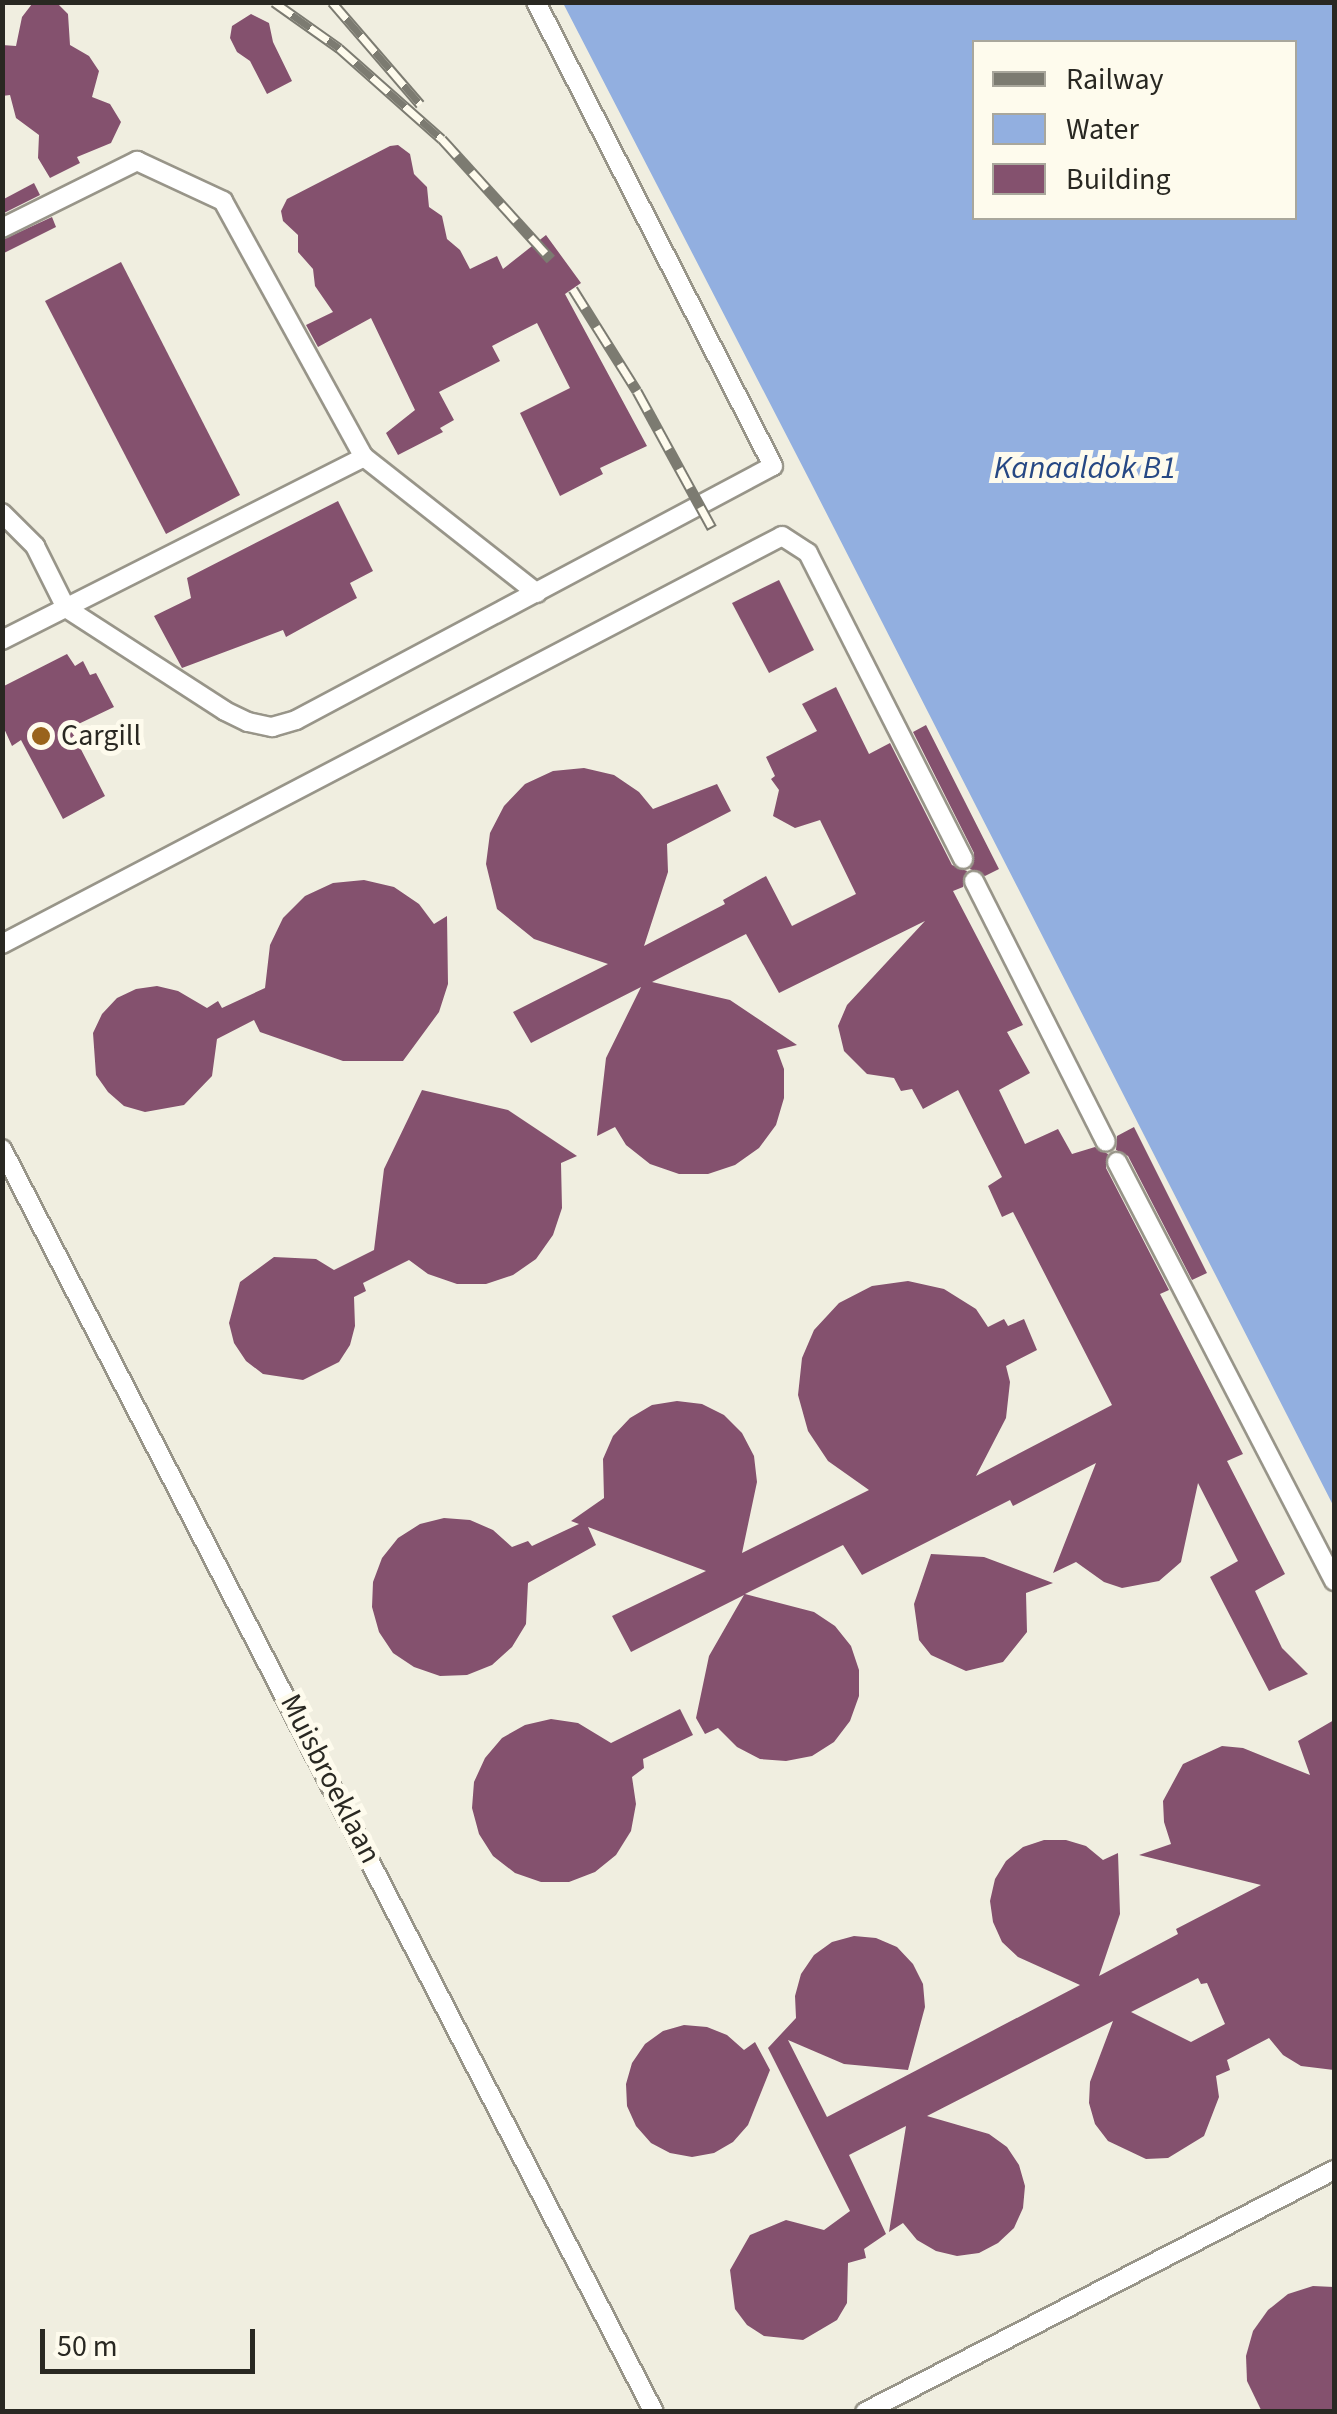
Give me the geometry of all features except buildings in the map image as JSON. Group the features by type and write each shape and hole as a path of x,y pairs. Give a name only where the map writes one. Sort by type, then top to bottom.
{"lane":[{"path":"2,513 36,546 66,608 226,711 248,722 272,726 296,720 774,466 536,2"},
{"path":"2,228 137,161 224,201 364,457 537,593"},
{"path":"2,640 364,457"},
{"path":"2,944 782,536 808,553 963,859"},
{"path":"974,881 1106,1142"},
{"name":"Muisbroeklaan","path":"2,1149 654,2412"},
{"path":"1117,1162 1334,1581"},
{"path":"865,2412 1334,2170"}],"water":[{"name":"Kanaaldok B1","path":"563,3 1334,3 1334,1507 810,481"}],"railway":[{"path":"274,2 339,48 442,139 551,259"},
{"path":"332,2 420,104"},
{"path":"573,289 637,391 712,528"}],"place":[{"name":"Cargill","path":"41,736"}]}
